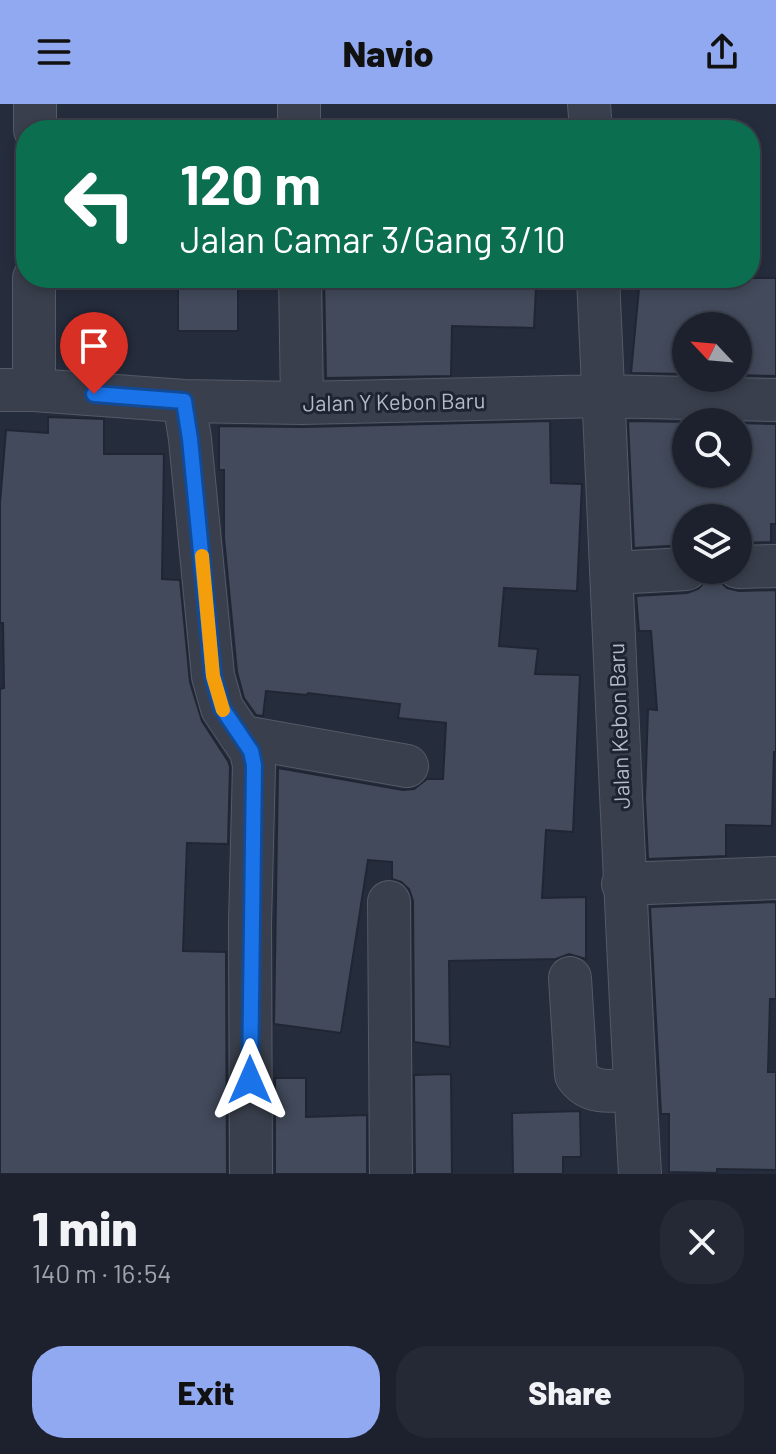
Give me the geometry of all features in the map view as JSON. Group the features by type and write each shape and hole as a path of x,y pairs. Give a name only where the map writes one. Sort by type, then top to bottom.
{"street":[{"path":"17,390 32,288"},
{"path":"300,288 302,403"},
{"name":"Jalan Kebon Baru","path":"598,288 613,573 623,884 640,1174"},
{"name":"Jalan Y Kebon Baru","path":"17,390 184,401 302,403 603,396 776,400"},
{"path":"184,401 213,676 222,708 251,751 254,765 250,923 251,1174"},
{"path":"752,567 776,566"},
{"path":"613,573 672,570"},
{"path":"243,737 407,766"},
{"path":"623,884 776,878"},
{"path":"389,902 391,1174"},
{"path":"570,978 576,1075 583,1086 596,1090 635,1089"}],"building":[{"path":"760,278 776,278 776,376 752,375 752,312 672,312 672,374 631,373 639,288 760,288"},
{"path":"178,288 238,288 238,331 178,331"},
{"path":"324,288 536,288 534,328 452,326 451,376 326,378"},
{"path":"48,417 104,419 104,454 164,454 162,579 180,580 190,682 202,721 230,767 228,844 187,843 183,951 226,952 227,1174 0,1174 0,689 4,688 3,623 0,623 0,503 6,430 48,433"},
{"path":"550,421 551,483 582,484 577,591 504,588 499,646 538,649 535,674 580,675 573,832 546,830 542,898 586,897 586,959 569,954 556,959 449,961 450,1047 414,1042 413,901 409,889 392,879 392,862 368,860 341,1033 274,1024 278,768 403,790 414,789 427,779 443,779 446,723 398,718 400,704 266,691 263,716 256,715 244,698 237,672 224,538 224,470 219,470 219,426"},
{"path":"628,421 672,422 672,488 752,488 752,423 776,424 776,524 771,524 771,542 752,543 752,504 672,504 672,546 634,548"},
{"path":"703,584 722,584 739,591 776,590 776,752 772,826 726,825 726,856 648,859 645,799 648,709 657,710 651,631 639,631 636,596 687,593"},
{"path":"776,902 776,999 770,999 768,1072 776,1072 776,1170 669,1172 669,1114 661,1114 650,907"},
{"path":"451,1074 452,1174 415,1174 414,1075"},
{"path":"275,1078 306,1078 306,1117 367,1115 367,1174 275,1174"},
{"path":"580,1111 581,1157 563,1157 563,1174 513,1174 512,1113"}],"slow traffic":[{"path":"202,556 213,676 223,710"}],"route":[{"path":"94,394 184,401 213,676 222,708 251,751 254,765 250,1080"}]}
